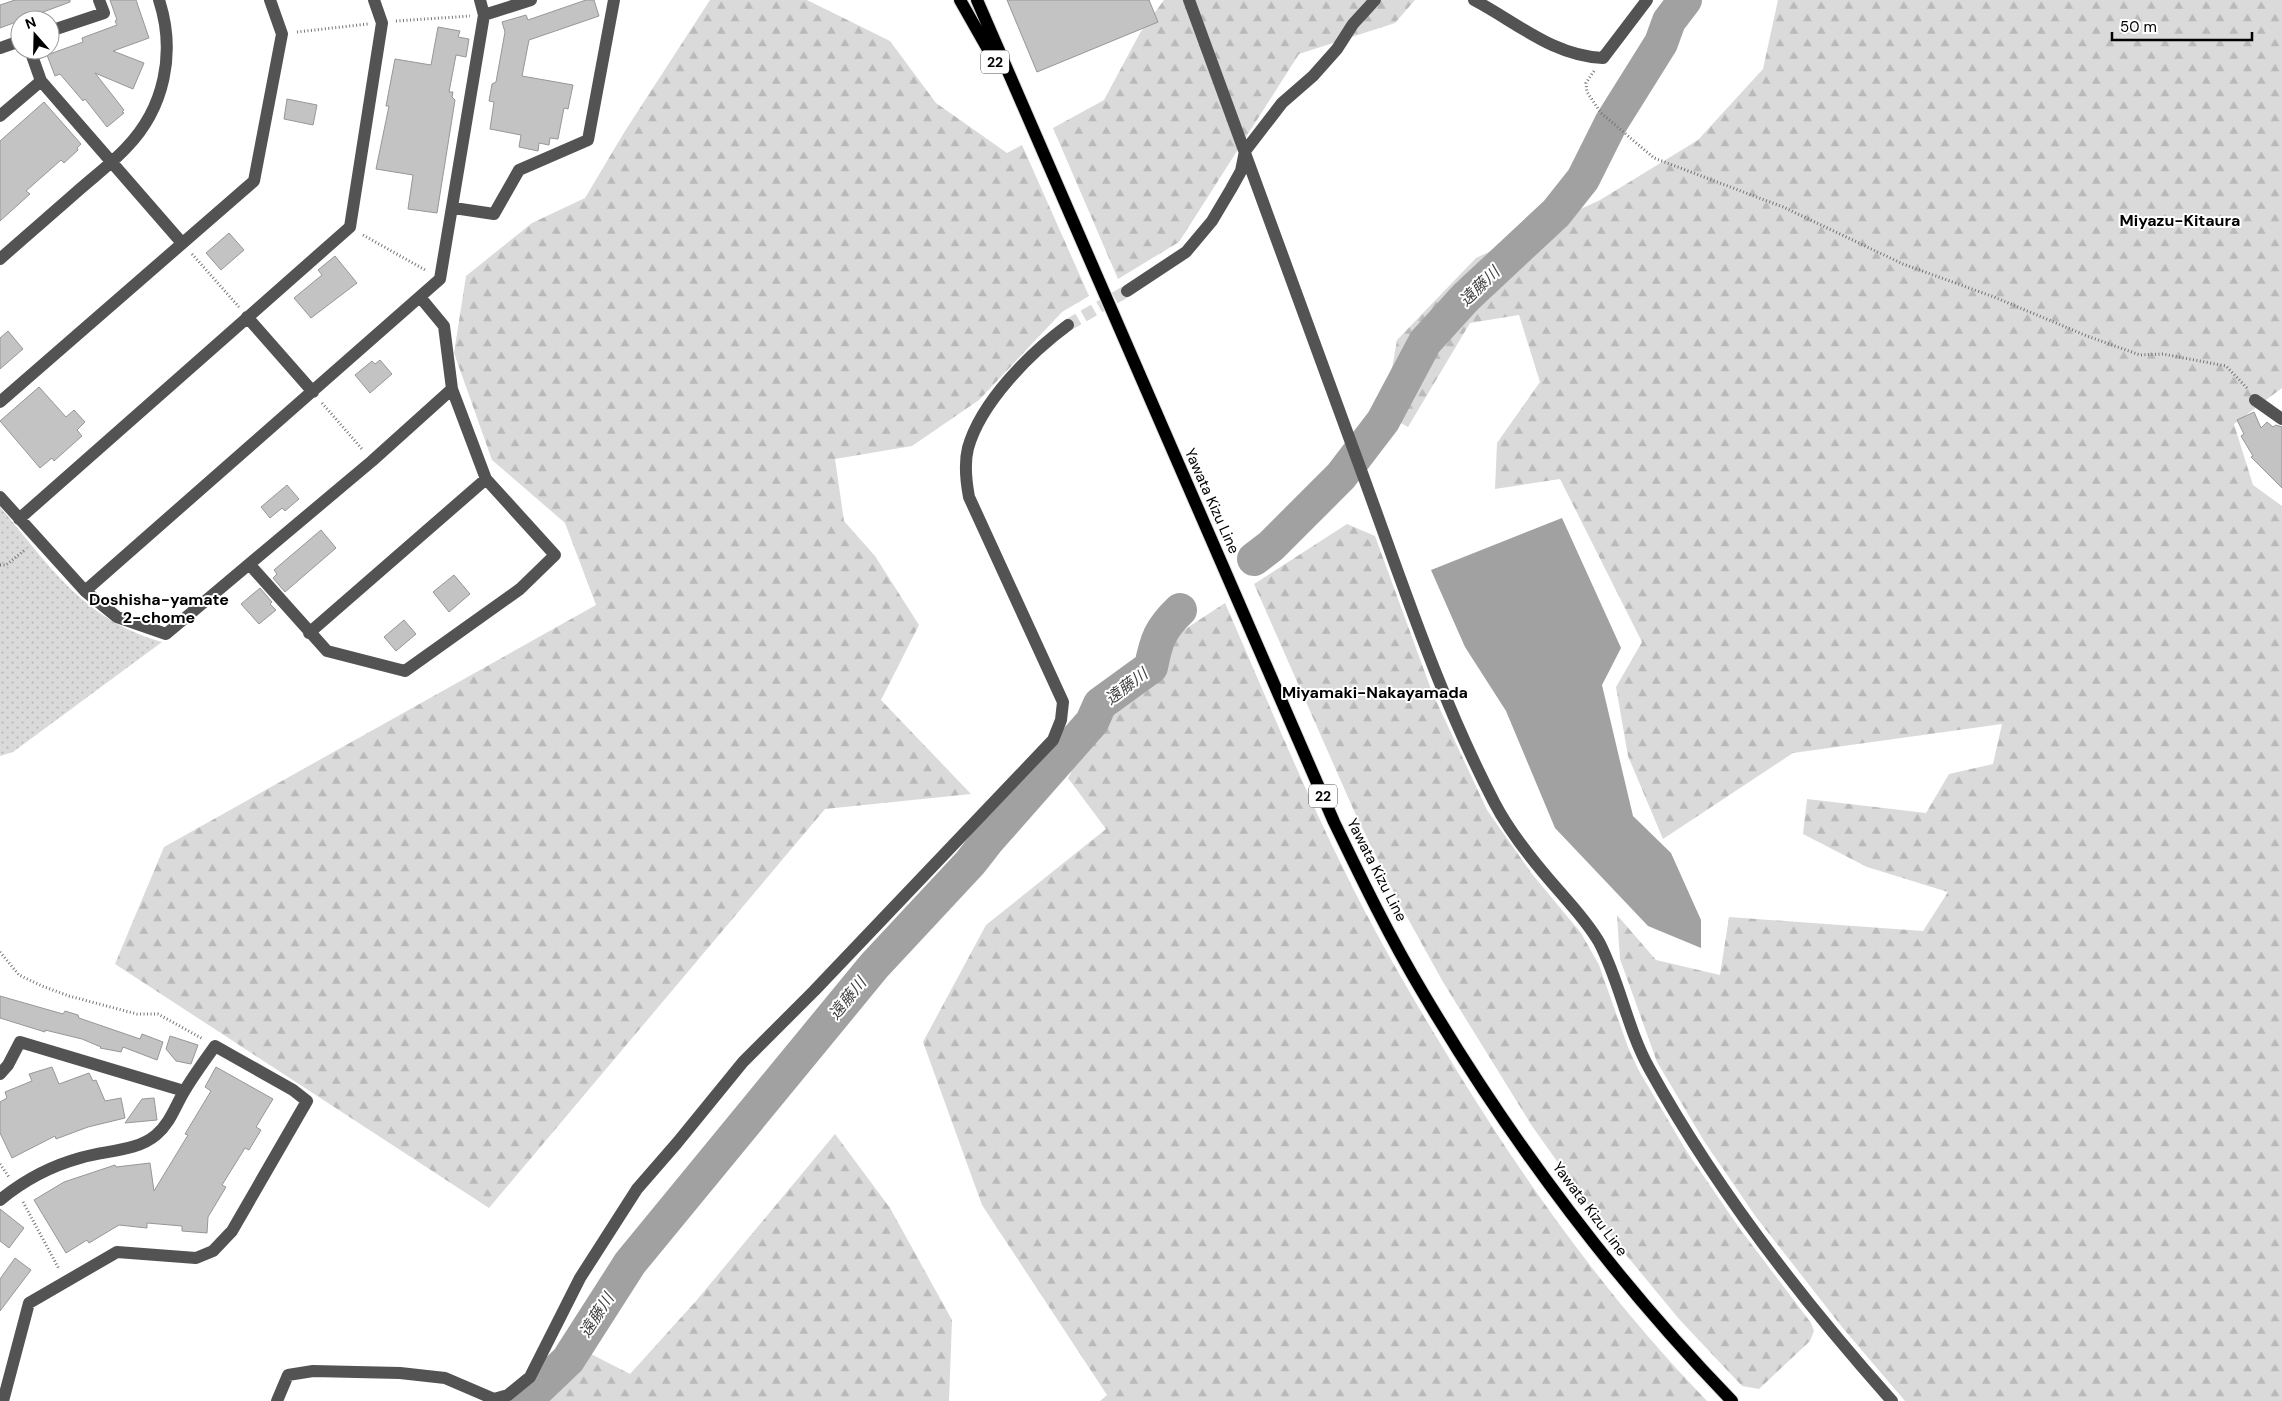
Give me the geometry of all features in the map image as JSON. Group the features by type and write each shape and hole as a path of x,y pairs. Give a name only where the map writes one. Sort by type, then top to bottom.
{"main road":[{"name":"Yawata Kizu Line","path":"960,0 1030,124"},
{"name":"Yawata Kizu Line","path":"977,0 1334,822 1400,951 1423,993 1512,1134 1594,1243 1666,1330 1732,1401"}],"street":[{"path":"60,28 104,13 99,0"},
{"path":"0,259 111,162 138,135 156,104 166,71 167,38 158,0"},
{"path":"0,402 254,181 282,34 270,0"},
{"path":"19,519 350,227 382,22 374,0"},
{"path":"85,591 440,279 454,208 484,15 480,0"},
{"path":"484,15 531,0"},
{"path":"454,208 494,214 519,170 588,140 614,0"},
{"path":"1189,0 1441,688 1496,806 1540,868 1579,913 1599,943 1608,962 1637,1044 1696,1147 1748,1223 1784,1271 1892,1401"},
{"path":"1127,291 1186,252 1212,220 1232,188 1241,171 1245,151 1282,103 1313,76 1337,49 1353,24 1375,0"},
{"path":"1474,0 1522,31 1553,46 1588,57 1603,58 1647,0"},
{"path":"34,60 41,81 182,242"},
{"path":"0,116 41,81"},
{"path":"250,565 327,652 405,671 520,590 555,555 486,479 452,389 444,326 420,297"},
{"path":"247,317 313,392"},
{"path":"277,1401 288,1375 313,1371 400,1373 445,1378 494,1399 508,1395 523,1383 530,1377 580,1278 637,1189 743,1062 828,977 1053,740 1060,720 1063,702 969,497 965,475 968,450 978,422 1023,366 1046,342 1068,325"},
{"path":"0,497 85,591 117,617 166,634 372,461 452,389"},
{"path":"2255,400 2282,419"},
{"path":"309,633 486,479"},
{"path":"0,1074 8,1065 20,1042 184,1091"},
{"path":"0,1200 16,1188 44,1172 79,1158 144,1142 164,1127 173,1115 184,1091 214,1046 293,1090 307,1101 232,1230 220,1246 205,1256 185,1258 117,1252 29,1303 5,1371 3,1401"}],"path":[{"path":"1603,58 1586,83 1587,92 1601,113 1654,158 1783,208 1903,264 1994,297 2087,336 2140,355 2163,354 2226,366 2242,380 2255,400"},
{"path":"350,227 440,279"},
{"path":"182,242 247,317"},
{"path":"313,392 372,461"},
{"path":"0,565 6,565 27,548"},
{"path":"0,952 19,975 42,986 69,996 137,1014 158,1014 214,1046"},
{"path":"0,1164 16,1188 41,1240 66,1280"}],"green space":[{"path":"710,0 807,0 890,41 936,103 1007,153 1022,145 1089,296 1062,312 979,400 912,446 835,459 844,521 875,556 919,625 881,700 971,794 825,809 489,1208 115,964 164,847 596,605 565,523 492,460 454,353 466,276 532,223 585,198 625,131"},
{"path":"1164,0 1415,0 1395,23 1299,54 1179,242 1118,279 1053,128 1104,100 1140,33"},
{"path":"1778,0 2282,0 2282,388 2234,424 2253,485 2282,506 2282,1401 1905,1401 1842,1327 1756,1217 1704,1141 1657,1062 1620,959 1617,915 1656,960 1720,975 1729,917 1923,931 1948,892 1867,867 1803,834 1807,799 1926,813 1949,774 1993,764 2002,724 1793,753 1663,839 1628,756 1616,687 1642,642 1560,479 1495,489 1497,443 1540,382 1519,315 1470,323 1408,427 1384,414 1397,340 1476,258 1600,200 1698,140 1763,69"},
{"path":"0,507 53,570 89,605 110,620 134,632 162,642 13,752 0,756"},
{"path":"1347,524 1375,536 1432,692 1487,810 1532,874 1581,933 1599,965 1628,1047 1639,1071 1687,1152 1740,1229 1811,1323 1814,1331 1810,1341 1759,1389 1742,1386 1679,1319 1608,1233 1532,1126 1443,982 1396,897 1355,813 1254,584"},
{"path":"1225,603 1298,771 1357,897 1431,1028 1489,1122 1576,1247 1639,1326 1707,1401 1100,1401 1107,1395 982,1205 923,1042 986,925 1106,829 1068,778 1126,668"},
{"path":"835,1134 890,1208 952,1320 949,1401 543,1401 591,1354 630,1374 696,1301"}],"shaded area":[{"path":"1562,518 1621,648 1602,685 1633,816 1671,853 1701,920 1701,948 1648,926 1555,828 1506,711 1465,647 1431,570"}],"building":[{"path":"15,0 70,0 70,2 48,10 10,10 10,24 0,28 0,5"},
{"path":"110,0 136,0 149,38 113,51 144,63 133,89 95,73 124,110 122,112 124,113 107,127 85,99 83,101 60,74 55,76 49,60 60,60 60,50 83,42 82,38 117,25 115,21 117,20"},
{"path":"586,0 594,0 599,16 529,40 522,76 573,85 568,109 564,108 558,139 550,138 549,145 539,143 538,151 519,147 521,135 490,129 494,102 489,101 492,84 496,82 505,32 502,22 526,15 528,20"},
{"path":"1007,0 1149,0 1158,22 1037,72"},
{"path":"438,27 460,31 458,37 469,39 466,57 456,55 449,92 453,92 452,97 455,100 437,213 408,209 413,175 376,169 389,106 386,106 395,59 431,65"},
{"path":"287,99 317,105 313,125 284,119"},
{"path":"44,102 81,144 77,148 78,150 64,163 61,160 26,191 30,194 0,221 0,141"},
{"path":"229,233 244,250 221,270 206,253"},
{"path":"335,256 357,283 311,318 294,298 322,275 318,270"},
{"path":"8,331 23,349 0,369 0,338"},
{"path":"380,360 392,374 370,393 355,375 372,361 375,364"},
{"path":"39,387 66,417 74,410 85,422 77,430 82,436 54,461 52,458 40,468 0,421"},
{"path":"2254,412 2261,428 2267,422 2273,427 2276,425 2282,427 2282,488 2251,457 2253,456 2241,436 2244,434 2237,420"},
{"path":"287,485 299,499 285,511 282,508 270,518 261,507"},
{"path":"321,530 336,548 285,592 273,578 277,574 274,570"},
{"path":"454,575 470,594 449,612 433,592"},
{"path":"260,588 276,610 259,624 241,604"},
{"path":"404,620 416,634 396,651 384,637"},
{"path":"0,996 63,1014 65,1011 78,1015 79,1018 140,1039 142,1034 163,1042 157,1060 123,1047 121,1052 100,1048 82,1039 45,1030 45,1032 0,1018"},
{"path":"170,1036 198,1045 191,1064 176,1061 166,1049"},
{"path":"52,1067 59,1084 89,1073 93,1081 96,1080 105,1101 121,1098 125,1118 88,1127 56,1139 55,1136 12,1158 0,1133 0,1102 7,1098 5,1092 32,1081 29,1074"},
{"path":"216,1067 273,1099 256,1127 261,1130 249,1150 245,1148 222,1185 226,1187 208,1217 207,1233 182,1231 182,1226 147,1223 147,1228 119,1225 89,1243 87,1240 66,1253 34,1200 64,1182 115,1165 116,1167 150,1163 154,1191 188,1135 185,1134 211,1091 205,1087"},
{"path":"154,1098 157,1120 125,1123 142,1099"},
{"path":"0,1209 24,1228 9,1248 0,1241"},
{"path":"15,1258 31,1270 0,1311 0,1279"}],"waterway":[{"name":"遠藤川","path":"1254,559 1271,546 1341,476 1383,421 1425,342 1466,297 1556,213 1583,179 1611,123 1661,43 1669,21 1685,0"},
{"name":"遠藤川","path":"525,1401 568,1360 630,1263 874,966 970,863 1092,722 1100,704 1151,667 1163,630 1180,610"}],"tunnel":[{"path":"1068,325 1127,291"}],"district":[{"name":"Miyazu-Kitaura","path":"2180,220"},
{"name":"Doshisha-yamate 2-chome","path":"159,608"},
{"name":"Miyamaki-Nakayamada","path":"1375,692"}]}
